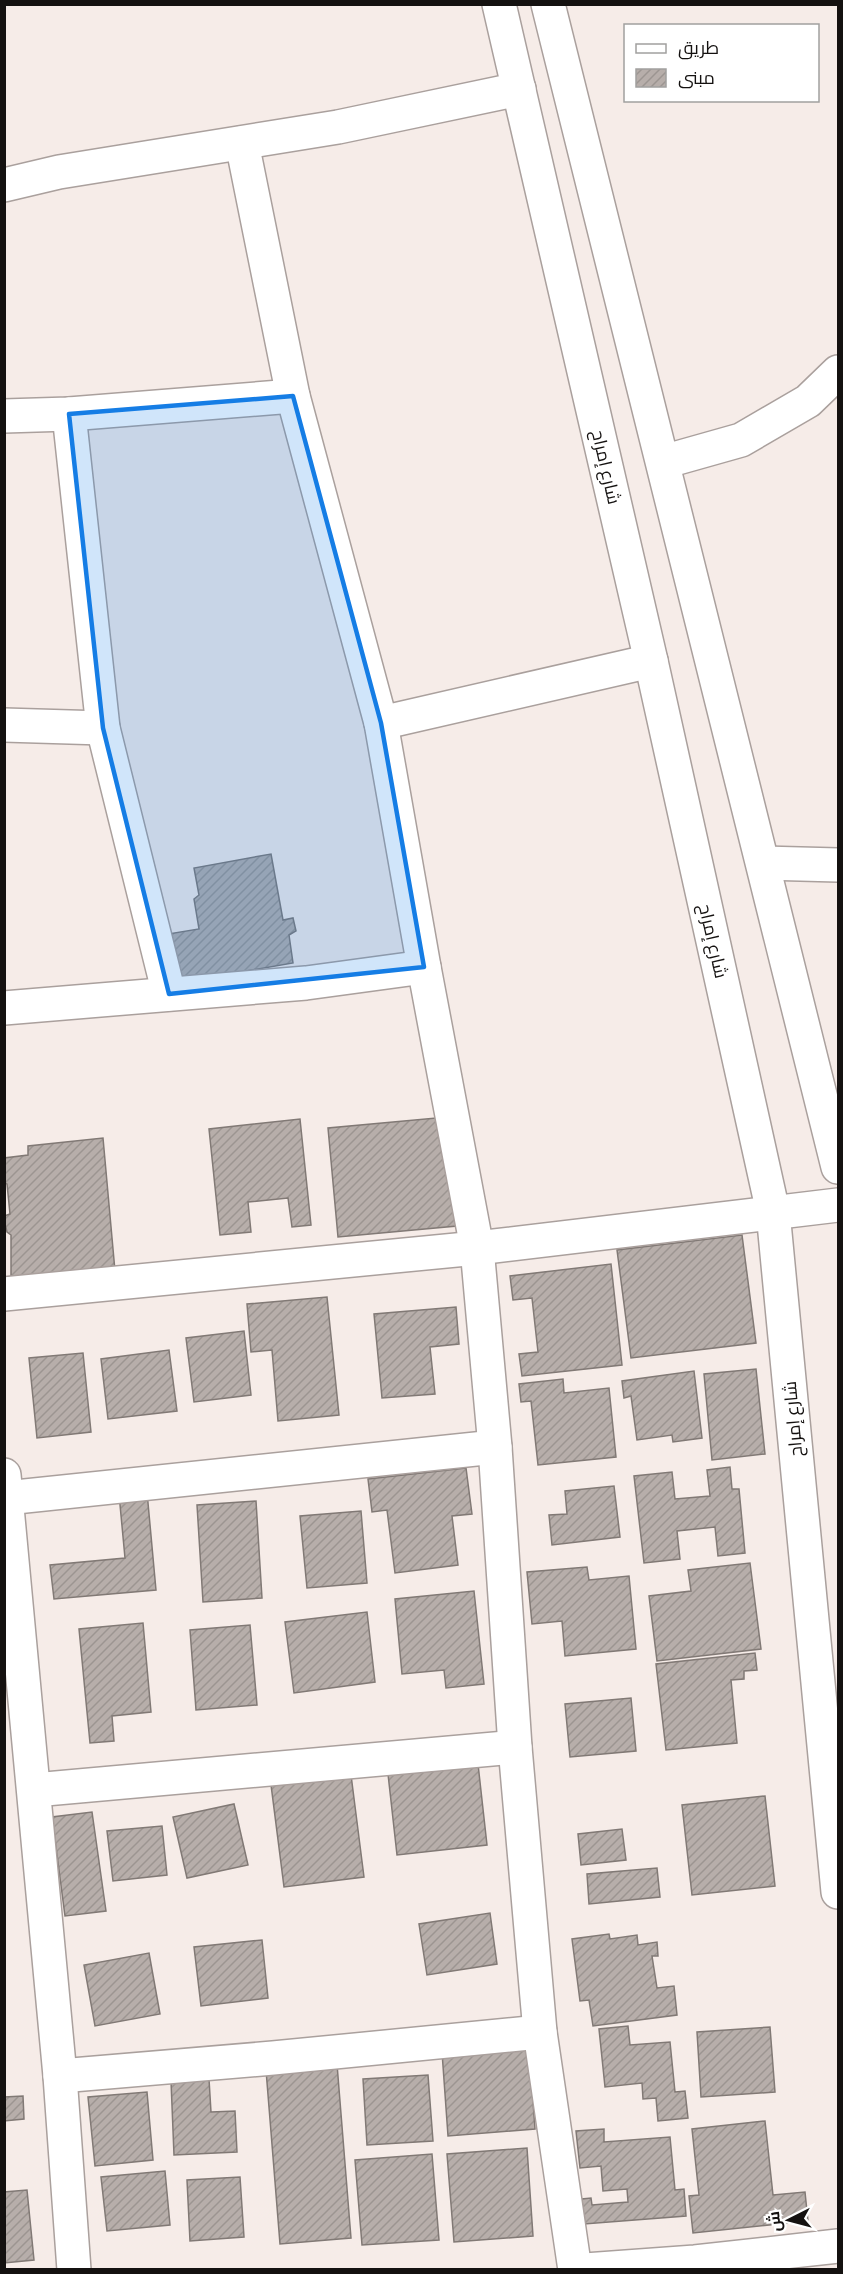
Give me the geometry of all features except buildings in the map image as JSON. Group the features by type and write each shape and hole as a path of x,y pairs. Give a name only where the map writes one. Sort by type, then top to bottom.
{"street":[{"name":"شارع إمراح","path":"500,4 651,661 773,1212 838,1892"},
{"path":"548,4 838,1167"},
{"path":"4,185 59,172 338,127 519,89"},
{"path":"242,143 293,396 381,723 477,1248 495,1447 515,1747 540,2032 575,2270"},
{"path":"663,462 741,440 808,401 838,372"},
{"path":"4,416 69,414 293,396"},
{"path":"69,414 103,728 169,994"},
{"path":"381,723 651,661"},
{"path":"4,725 103,728"},
{"path":"763,863 838,865"},
{"path":"4,1008 306,983 424,967"},
{"path":"4,1294 477,1248 838,1204"},
{"path":"74,2270 60,2076 5,1487 495,1447"},
{"path":"34,1790 515,1747"},
{"path":"60,2076 540,2032"},
{"path":"585,2270 695,2262 838,2246"}],"highlighted area":[{"path":"293,396 381,723 424,967 169,994 103,728 69,414"}]}
